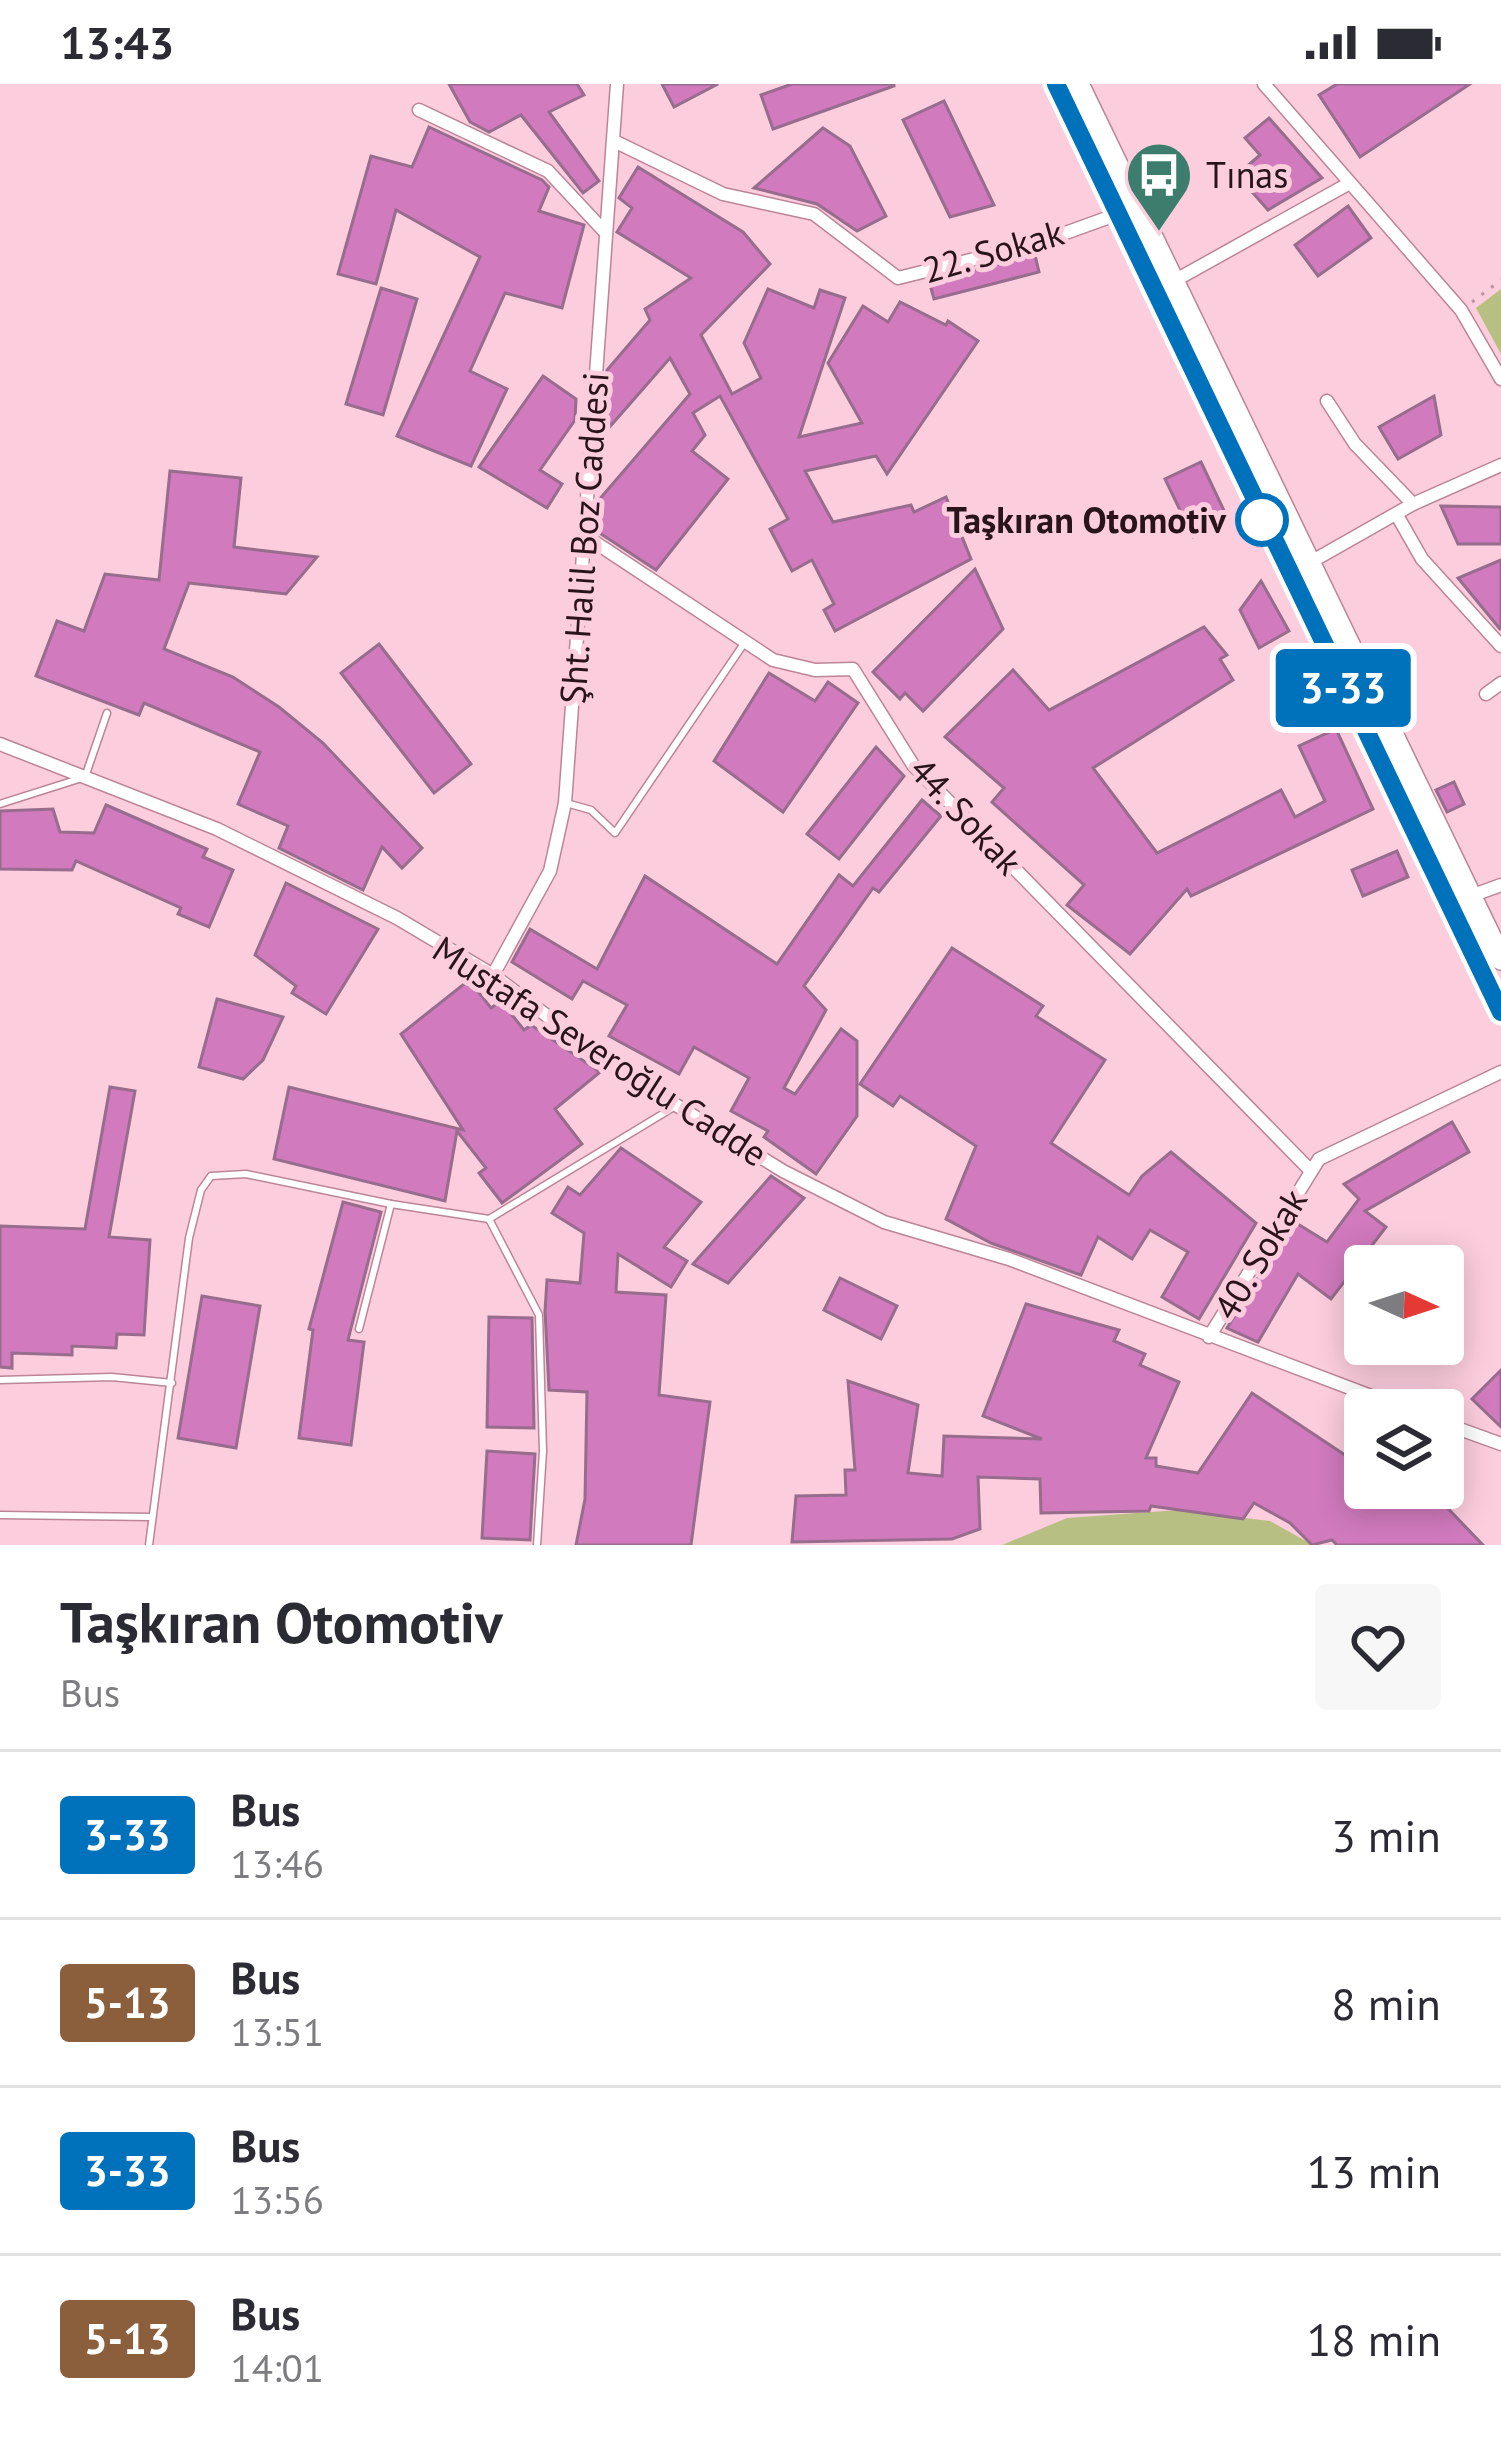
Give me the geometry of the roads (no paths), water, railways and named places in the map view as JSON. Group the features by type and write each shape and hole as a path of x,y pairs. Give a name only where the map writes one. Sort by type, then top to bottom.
{"main road":[{"path":"1056,84 1458,900 1501,959"},
{"path":"1078,84 1309,563 1458,900 1501,1012"}],"street":[{"name":"Şht. Halil Boz Caddesi","path":"493,976 550,871 565,803 616,84"},
{"path":"1264,84 1461,310 1501,379"},
{"path":"418,110 548,171 604,231"},
{"name":"22. Sokak","path":"614,141 723,194 814,214 898,278 1035,244 1118,214"},
{"path":"1174,280 1348,184"},
{"path":"1327,401 1355,444 1414,504"},
{"path":"1309,563 1414,504 1501,466"},
{"path":"1398,517 1422,559 1501,646"},
{"name":"44. Sokak","path":"584,535 773,660 815,670 853,669 913,765 1311,1171"},
{"path":"1486,694 1501,683"},
{"name":"Mustafa Severoğlu Cadde","path":"0,744 236,838 397,918 493,976 616,1068 783,1171 884,1222 1009,1259 1351,1389"},
{"path":"1458,900 1501,885"},
{"name":"40. Sokak","path":"1209,1337 1319,1160 1501,1072"},
{"path":"1464,1431 1501,1444"}],"lane":[{"path":"565,803 591,810 615,833 746,642"},
{"path":"0,804 86,777 106,713"},
{"path":"149,1545 189,1238 201,1190 211,1176 246,1174 489,1219 677,1105"},
{"path":"359,1329 391,1204"},
{"path":"489,1219 539,1315 543,1451 537,1545"},
{"path":"0,1380 112,1377 172,1383"},
{"path":"0,1515 151,1517"}],"place":[{"name":"Tınas","path":"1159,234"},
{"name":"Taşkıran Otomotiv","path":"1262,520"}]}
